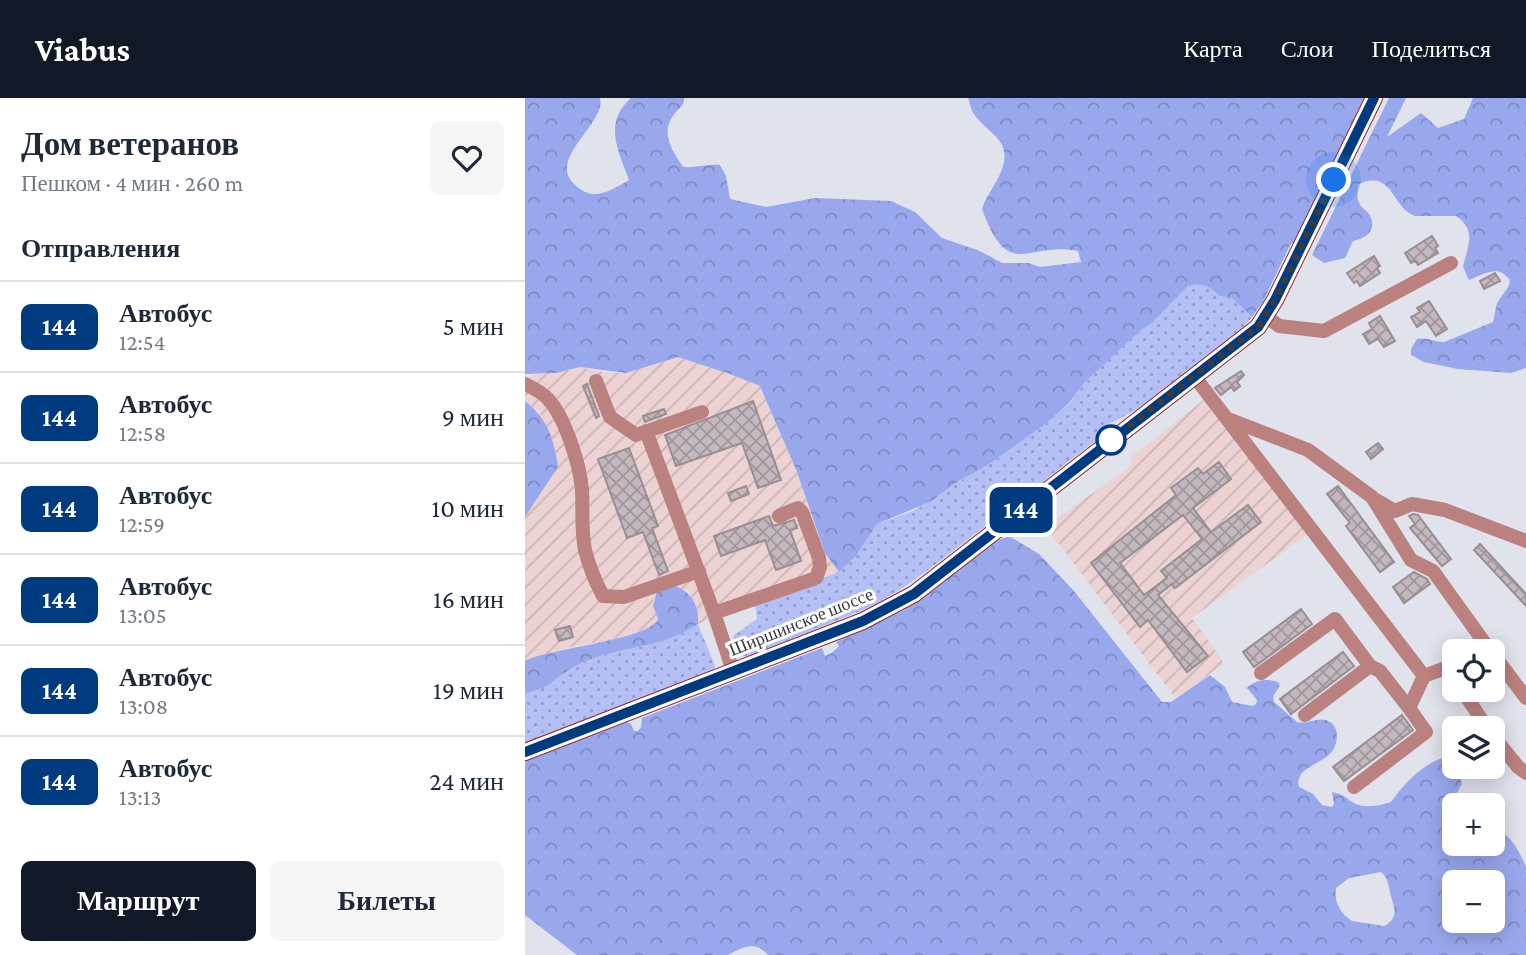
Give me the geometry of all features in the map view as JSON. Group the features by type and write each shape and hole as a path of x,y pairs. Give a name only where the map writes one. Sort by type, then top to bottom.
{"main road":[{"name":"Ширшинское шоссе","path":"525,752 863,621 914,594 1258,327 1266,316 1374,98"}],"lane":[{"path":"1266,316 1279,326 1324,331 1451,263"},
{"path":"1194,376 1424,676"},
{"path":"596,381 610,417 636,435 702,412"},
{"path":"525,384 546,397 557,411 570,444 582,489 581,519 586,551 595,581 603,596 624,597 699,571"},
{"path":"1226,418 1308,450 1395,511 1412,504 1445,510 1526,541"},
{"path":"646,431 699,571 733,671"},
{"path":"1372,497 1411,560 1433,571 1482,639"},
{"path":"714,613 815,578 820,567 819,558 802,512 798,508 779,516"},
{"path":"1261,673 1335,619 1370,666 1380,671 1426,732 1354,788"},
{"path":"1305,715 1370,666"},
{"path":"1505,670 1526,698"},
{"path":"1424,676 1442,672"},
{"path":"1409,708 1424,676"},
{"path":"1505,751 1526,773"}],"shaded area":[{"path":"1198,283 1220,296 1232,298 1252,317 1230,343 1136,410 1099,429 1095,441 901,589 870,607 747,658 738,652 733,636 757,619 755,603 839,572 856,556 877,524 913,511 939,496 1047,423 1070,403 1085,382 1107,361 1151,324 1188,286"},
{"path":"678,357 760,386 797,472 825,553 839,572 698,624 696,605 688,591 672,585 657,591 653,601 658,619 653,627 525,661 525,517 558,467 554,444 539,412 525,401 525,386 530,375 556,373 580,367 608,373 626,373"},
{"path":"1205,399 1308,534 1192,618 1223,664 1179,697 1173,695 1047,528 1050,523 1131,466 1131,457"},
{"path":"698,624 715,666 714,670 525,744 525,694 547,686 576,665 600,656 672,638"}],"green space":[{"path":"525,98 600,98 600,108 568,163 568,174 574,184 589,193 603,193 629,180 617,147 615,127 622,107 631,98 684,98 683,104 668,126 671,147 683,167 720,165 726,176 730,199 766,207 815,198 891,201 915,212 942,238 980,251 1002,263 1029,263 1040,267 1081,262 1078,251 1060,249 1021,254 1011,252 1001,245 992,232 982,209 1002,169 1004,150 997,137 974,114 968,98 1367,98 1296,240 1290,245 1264,300 1252,317 1232,298 1220,296 1207,286 1188,286 1151,324 1085,382 1069,403 1047,423 930,502 877,524 856,556 839,572 825,553 797,472 760,386 678,357 626,373 580,367 556,373 525,374"},
{"path":"1389,98 1406,98 1387,137 1421,113 1438,128 1464,119 1473,98 1526,98 1526,368 1511,373 1458,369 1424,362 1411,355 1411,349 1417,339 1444,342 1493,322 1497,303 1510,281 1497,271 1469,280 1463,267 1469,233 1456,216 1415,216 1401,205 1385,185 1379,181 1370,181 1359,184 1357,195 1359,204 1371,219 1370,232 1353,241 1345,258 1324,263 1312,255"},
{"path":"525,401 549,430 558,467 525,517"},
{"path":"1009,536 1039,554 1074,591 1162,702 1171,702 1210,675 1225,687 1232,702 1253,706 1257,700 1247,688 1261,680 1270,680 1278,682 1280,686 1273,696 1274,702 1297,722 1322,719 1332,723 1337,737 1333,750 1303,772 1298,782 1299,787 1313,794 1322,805 1332,807 1332,792 1341,794 1361,806 1391,802 1421,770 1442,758 1442,779 1461,779 1462,784 1457,793 1442,793 1442,856 1505,856 1505,835 1513,843 1526,867 1526,955 768,955 763,950 749,946 728,955 577,955 525,915 525,761 627,722 634,731 638,731 642,718 822,648 825,656 839,646 836,642 904,610 996,541","holes":["1381,872 1385,876 1394,907 1393,919 1389,923 1384,926 1352,921 1344,914 1336,898 1336,888 1349,878"]},
{"path":"672,585 693,599 698,624 672,638 600,656 576,665 547,686 525,694 525,661 637,633 651,626 658,619 653,606 657,591"}],"building":[{"path":"1432,236 1438,246 1435,248 1438,253 1418,265 1415,261 1411,263 1405,253"},
{"path":"1374,256 1380,266 1377,268 1380,273 1360,286 1357,281 1354,283 1347,273"},
{"path":"1495,273 1500,281 1484,289 1480,281"},
{"path":"1429,301 1447,329 1436,336 1426,321 1417,327 1411,317 1420,312 1417,308"},
{"path":"1380,316 1395,341 1384,347 1378,339 1369,344 1363,334 1372,329 1369,323"},
{"path":"1241,371 1244,375 1237,382 1240,386 1234,391 1231,387 1221,395 1215,388"},
{"path":"587,384 599,416 596,418 583,386"},
{"path":"753,401 781,480 758,488 742,443 676,466 665,435"},
{"path":"664,409 666,414 645,422 643,416"},
{"path":"1378,443 1383,449 1371,459 1366,452"},
{"path":"629,448 658,526 652,528 668,571 659,575 643,532 627,538 598,459"},
{"path":"1219,462 1231,479 1193,508 1211,532 1248,505 1261,522 1175,588 1172,584 1158,595 1208,656 1187,672 1148,620 1140,627 1091,563 1176,495 1171,488 1198,468 1203,474","holes":["1183,515 1202,539 1161,571 1167,578 1144,595 1120,563"]},
{"path":"746,486 749,494 731,501 728,493"},
{"path":"1338,486 1394,562 1380,572 1346,526 1350,523 1327,494"},
{"path":"1418,515 1451,559 1442,566 1410,528 1415,524 1409,516"},
{"path":"769,516 773,526 794,520 797,528 790,530 801,561 776,570 765,540 721,556 714,536"},
{"path":"1480,544 1526,594 1526,606 1474,550"},
{"path":"1414,572 1427,579 1430,584 1404,603 1393,587"},
{"path":"1301,609 1312,624 1254,667 1243,652"},
{"path":"570,626 573,637 559,641 555,630"},
{"path":"1343,652 1354,666 1291,714 1280,699"},
{"path":"1402,715 1413,730 1344,781 1333,767"}],"bus line":[{"name":"144","path":"525,752 863,621 914,594 1258,327 1275,300 1374,98"}],"route":[{"path":"1111,440 1258,327 1275,300 1334,180"}]}
